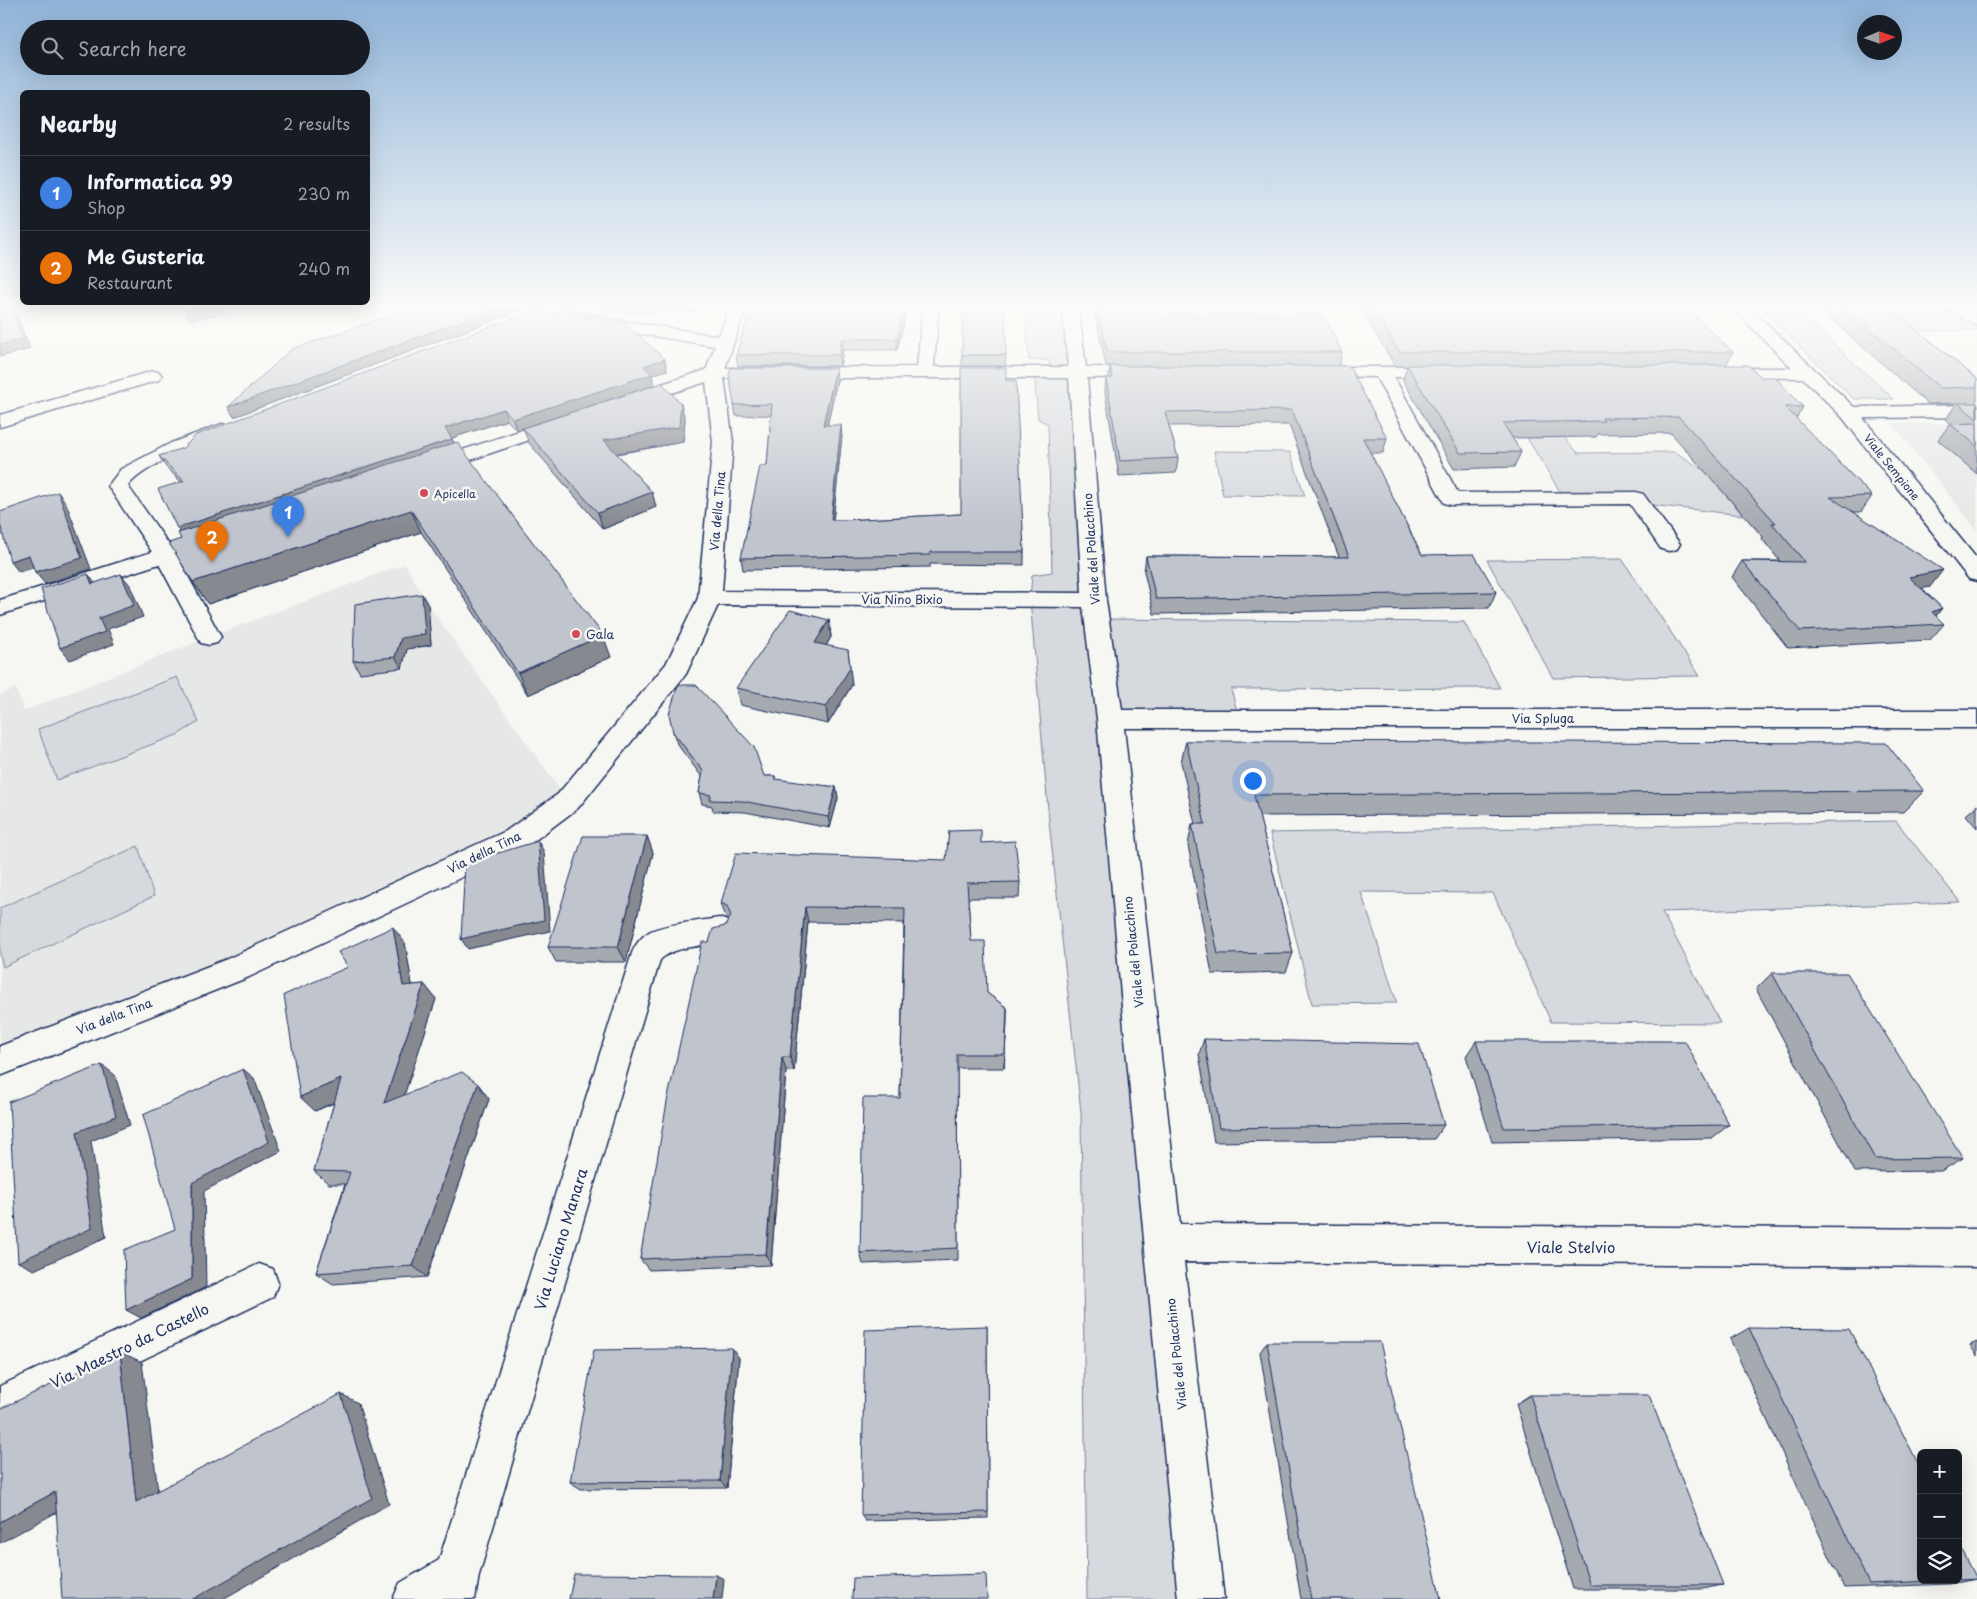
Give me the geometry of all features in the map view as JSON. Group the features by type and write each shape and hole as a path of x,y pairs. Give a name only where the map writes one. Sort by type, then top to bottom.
{"street":[{"path":"0,421 144,379"},
{"path":"610,407 697,379"},
{"name":"Via della Tina","path":"0,1061 238,968 516,839 568,801 676,668 710,598 723,442 715,379"},
{"name":"Viale del Polacchino","path":"1078,379 1094,600 1110,718 1138,1006 1201,1599"},
{"path":"1386,379 1451,499 1636,498 1669,544"},
{"name":"Viale Sempione","path":"1813,379 1849,413 1977,574"},
{"path":"1849,413 1977,410"},
{"path":"411,473 581,417"},
{"path":"209,637 165,555 118,486 128,473 178,447 243,422"},
{"path":"0,608 231,533"},
{"name":"Via Nino Bixio","path":"710,598 1094,600"},
{"name":"Via Spluga","path":"1110,718 1977,718"},
{"name":"Via Luciano Manara","path":"455,1587 647,953 660,941 719,931"},
{"name":"Viale Stelvio","path":"1164,1243 1977,1248"},
{"name":"Via Maestro da Castello","path":"0,1407 259,1283"},
{"path":"416,1599 455,1587"}],"shaded area":[{"path":"1035,379 1079,379 1097,619 1464,622 1500,688 1231,689 1239,719 1110,719 1201,1599 1087,1599 1081,1112 1049,821 1030,599 1032,575 1052,572 1048,424 1038,419"},
{"path":"1833,379 1871,379 1894,399 1854,399"},
{"path":"1892,423 1977,424 1977,530"},
{"path":"1564,437 1578,453 1675,452 1705,471 1743,515 1564,498 1527,438"},
{"path":"1214,451 1290,452 1305,496 1223,495"},
{"path":"1622,559 1700,676 1553,678 1487,560"},
{"path":"405,564 428,605 568,801 516,839 0,1061 0,695 16,688 24,711 209,637"},
{"path":"177,677 199,722 177,735 57,780 38,729"},
{"path":"1896,821 1960,902 1662,912 1720,1023 1551,1022 1493,893 1361,892 1397,1003 1312,1004 1270,833"},
{"path":"138,846 154,896 3,967 0,955 0,908"}],"building":[{"path":"259,379 305,379 228,407"},
{"path":"349,379 638,379 513,419 504,409 445,428 452,439 177,528 158,489 184,481 159,456 183,448 196,435"},
{"path":"730,379 834,379 823,425 841,425 831,520 961,514 961,379 1006,379 1006,381 1016,381 1024,552 930,552 930,555 741,558 760,466 767,466 772,404 734,405"},
{"path":"1106,379 1356,379 1387,438 1363,438 1422,555 1474,554 1496,592 1156,599 1146,556 1349,557 1292,410 1165,412 1178,458 1120,461"},
{"path":"1415,379 1777,379 1803,407 1785,407 1872,496 1830,497 1943,570 1909,577 1942,608 1932,612 1944,624 1800,631 1742,561 1805,562 1772,523 1776,523 1679,417 1602,418 1604,421 1503,423 1521,452 1460,453"},
{"path":"1929,379 1977,379 1977,387 1940,388"},
{"path":"662,383 681,404 679,427 604,440 652,492 598,513 523,428"},
{"path":"1958,403 1977,403 1977,419"},
{"path":"1977,423 1977,446 1950,424"},
{"path":"457,442 603,635 518,673 411,510 193,582 169,543 181,539 178,533"},
{"path":"58,492 82,558 35,572 29,555 10,561 0,524 0,512"},
{"path":"88,574 92,584 121,574 134,605 99,618 105,632 60,648 41,589"},
{"path":"422,594 425,634 401,638 395,657 353,661 355,604"},
{"path":"790,610 829,620 815,643 848,650 850,668 826,707 736,688"},
{"path":"678,685 696,685 754,747 764,776 775,776 775,779 836,787 828,817 742,801 710,800 711,795 699,793 703,771 673,732 669,714"},
{"path":"1186,741 1886,743 1924,791 1254,795 1293,953 1218,954 1192,824 1205,824"},
{"path":"981,830 981,843 1015,841 1020,882 967,883 971,941 985,941 987,993 1007,1008 1005,1054 957,1054 958,1248 860,1253 863,1098 900,1098 905,908 805,907 790,1057 782,1057 766,1254 640,1259 667,1102 702,942 709,942 713,929 725,926 731,916 727,906 721,903 736,853 946,860 949,831"},
{"path":"583,836 647,836 618,947 548,947"},
{"path":"538,841 544,920 461,939 465,863"},
{"path":"393,927 403,986 424,984 384,1103 462,1072 478,1084 413,1266 316,1273 350,1172 314,1171 341,1079 300,1097 284,995 348,967 338,952"},
{"path":"1772,973 1847,973 1963,1158 1875,1159"},
{"path":"1204,1039 1419,1044 1444,1125 1219,1128"},
{"path":"1476,1041 1685,1041 1729,1125 1504,1128"},
{"path":"102,1065 116,1116 77,1132 92,1228 18,1262 9,1102"},
{"path":"243,1069 269,1142 192,1183 192,1279 126,1310 124,1250 175,1229 143,1115"},
{"path":"987,1326 988,1512 861,1515 865,1330"},
{"path":"1749,1328 1849,1329 1917,1461 1917,1582 1869,1584"},
{"path":"1267,1342 1380,1342 1441,1599 1311,1599"},
{"path":"732,1348 720,1481 570,1482 594,1350"},
{"path":"120,1352 136,1502 341,1394 372,1498 193,1599 62,1599 55,1492 0,1522 0,1409"},
{"path":"1530,1395 1649,1395 1723,1585 1590,1585"},
{"path":"1962,1550 1977,1579 1962,1580"},
{"path":"574,1574 716,1575 713,1599 569,1599"},
{"path":"986,1574 987,1599 852,1599 853,1578"}],"place":[{"name":"Apicella","path":"424,493"},
{"name":"Informatica 99","path":"288,537"},
{"name":"Me Gusteria","path":"212,562"},
{"name":"Gala","path":"576,634"}]}
